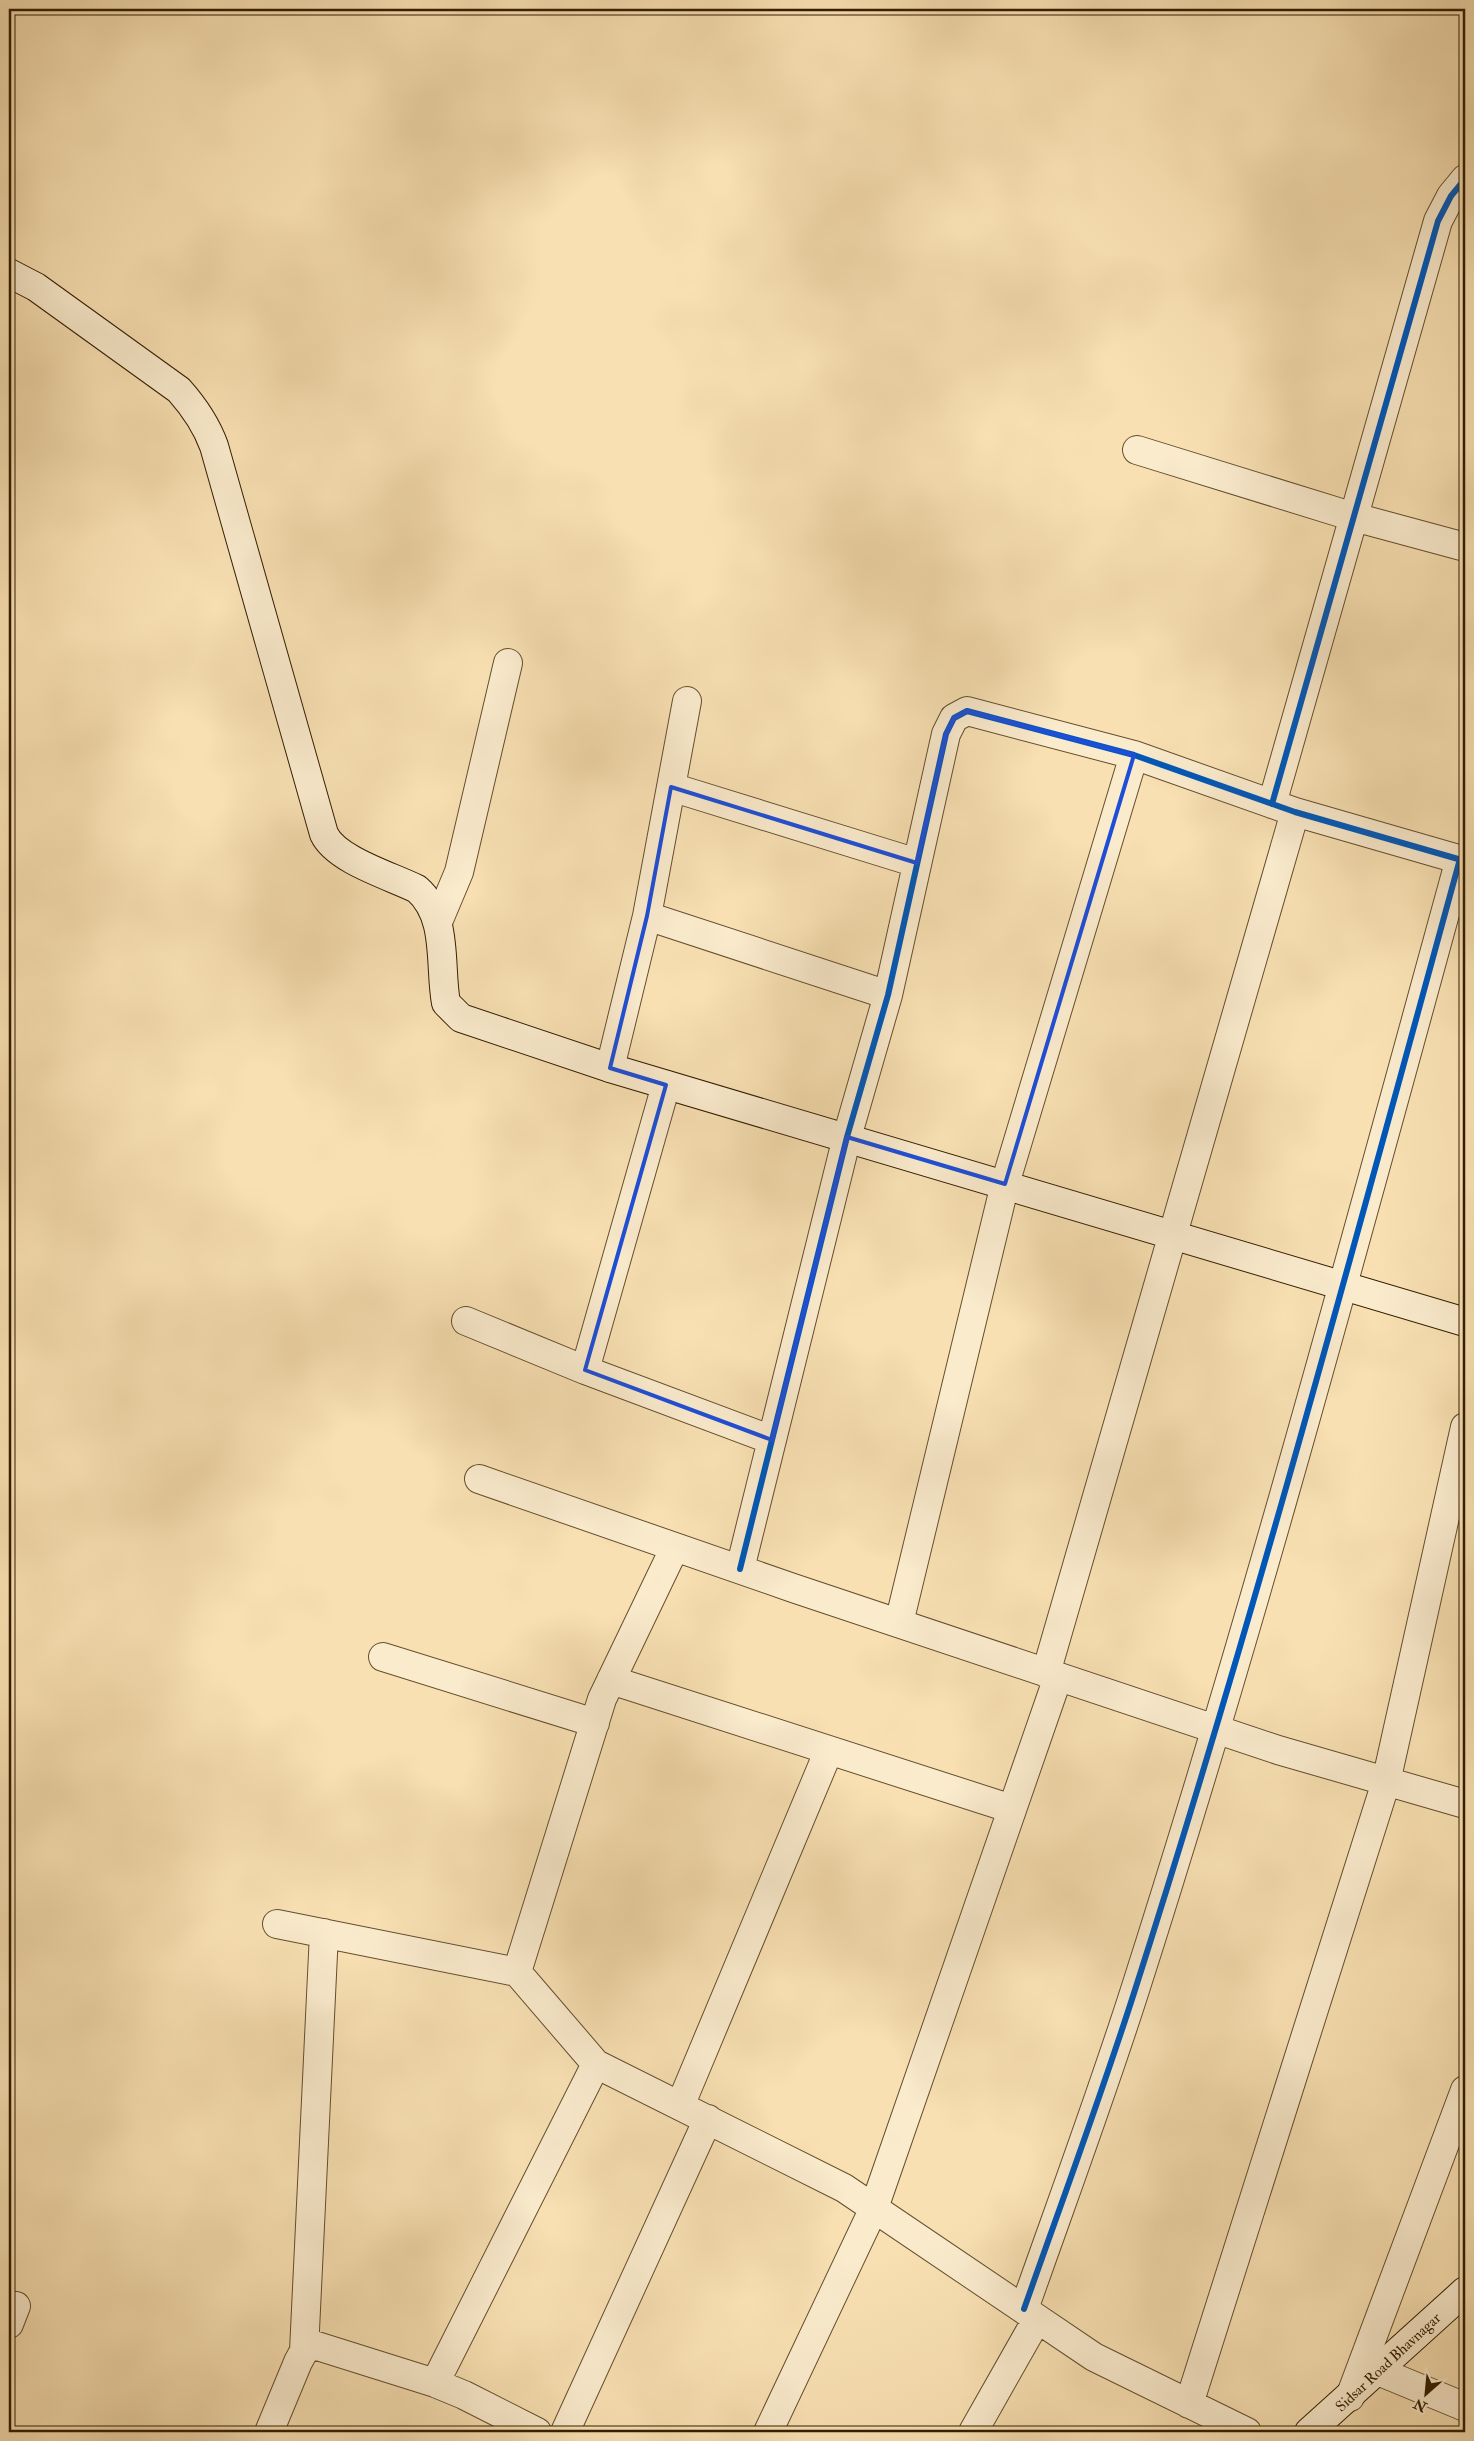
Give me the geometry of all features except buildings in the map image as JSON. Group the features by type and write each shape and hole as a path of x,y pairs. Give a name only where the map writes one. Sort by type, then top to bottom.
{"street":[{"path":"768,2432 874,2208 1012,1809 1052,1675 1171,1234 1283,808 1354,517 1438,221 1451,196 1465,179"},
{"path":"9,273 36,287 179,390 194,406 206,424 214,446 327,842 344,855 417,889 433,908 438,922 446,1003 452,1011 462,1018 610,1068 1465,1322"},
{"path":"1137,450 1354,517 1465,546"},
{"path":"438,922 459,872 508,663"},
{"path":"610,1068 647,916 686,701"},
{"path":"740,1569 847,1137 888,995 946,734 954,718 967,711 1134,755 1283,808 1463,860 1343,1286 1215,1729 1133,1996 1031,2314 972,2432"},
{"path":"899,1623 1005,1184 1134,755"},
{"path":"671,786 917,863"},
{"path":"647,916 888,995"},
{"path":"585,1370 666,1085"},
{"path":"466,1321 585,1370 772,1440"},
{"path":"1189,2404 1386,1782 1465,1427"},
{"path":"479,1479 1052,1675 1278,1750 1465,1804"},
{"path":"517,1972 602,1699 675,1547"},
{"path":"383,1657 595,1723"},
{"path":"611,1680 1012,1809"},
{"path":"680,2106 829,1750"},
{"path":"277,1924 517,1972 596,2064 844,2188 1094,2357 1247,2432"},
{"path":"269,2432 304,2351 324,1933"},
{"path":"435,2383 596,2064"},
{"path":"1350,2397 1465,2090"},
{"path":"565,2432 708,2120"},
{"name":"Sidsar Road Bhavnagar","path":"1309,2432 1350,2397 1465,2291"},
{"path":"304,2351 314,2345 435,2383 464,2395 537,2432"},
{"path":"1378,2371 1465,2407"}],"highlighted area":[{"path":"967,711 1134,755 1005,1184 847,1137 772,1440 585,1370 666,1085 610,1068 647,916 671,787 917,863 946,734 954,718"}],"cycle path":[{"path":"1272,804 1438,221 1451,196 1465,179"},
{"path":"740,1569 847,1137 888,995 946,734 954,718 967,711 1134,755 1295,812 1465,861"},
{"path":"1024,2309 1121,2033 1221,1711 1303,1428 1460,859"}]}
